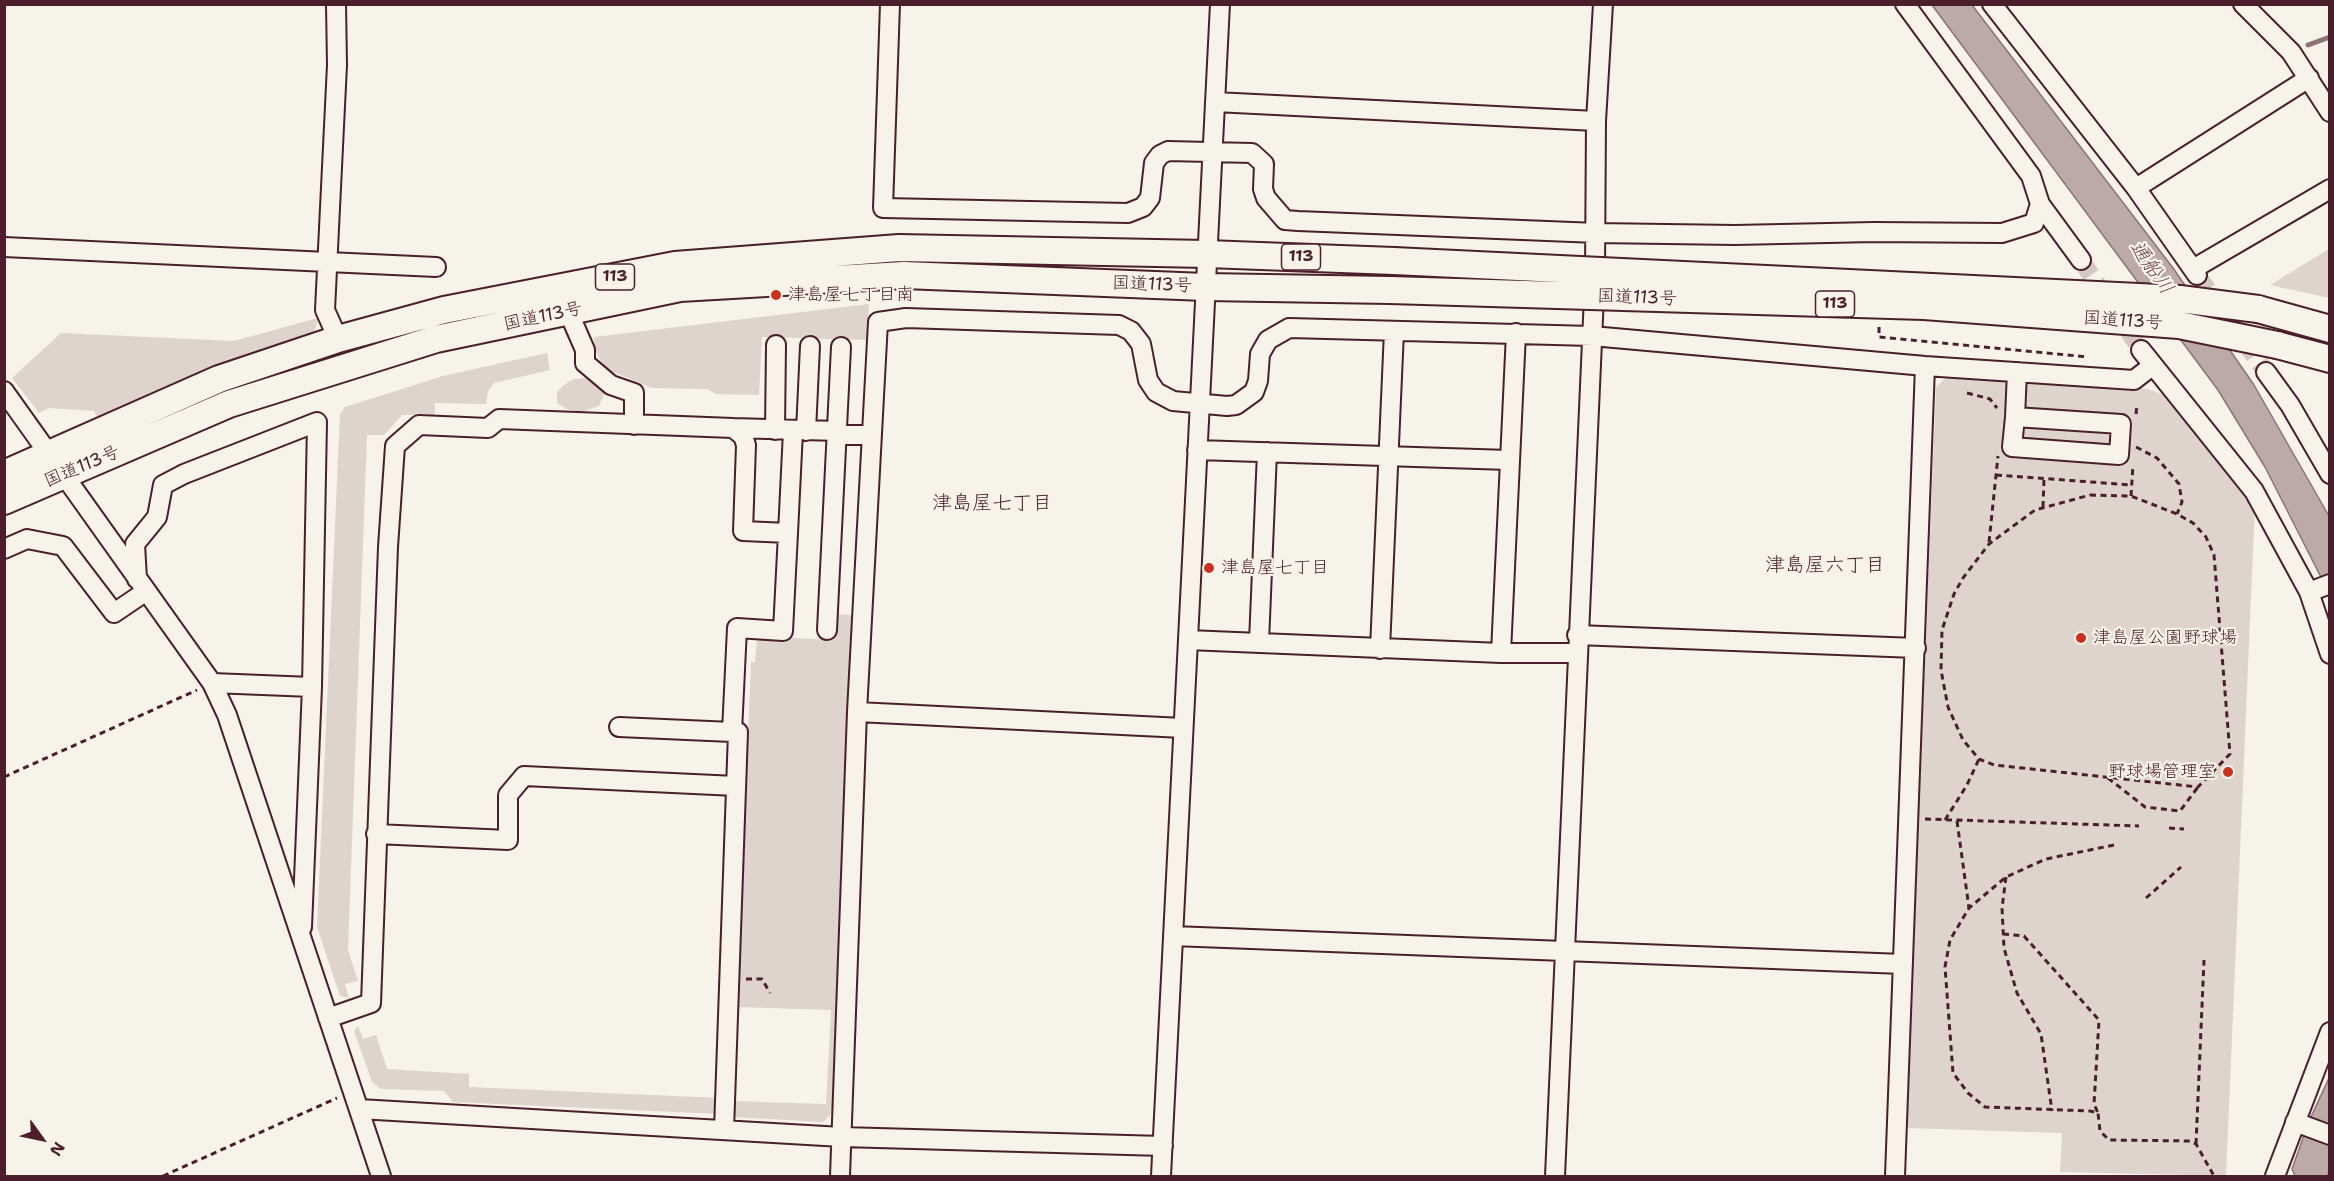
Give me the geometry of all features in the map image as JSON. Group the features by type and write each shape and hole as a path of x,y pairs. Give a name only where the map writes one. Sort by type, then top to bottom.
{"highway":[{"name":"国道113号","path":"4,501 58,464 219,380 338,339 444,310 675,265 899,248 1207,254 1394,261 2180,299 2258,309 2330,329"},
{"name":"国道113号","path":"4,474 58,464 229,404 436,339 680,288 904,275 1205,287 1390,290 1947,308 2179,325 2277,345 2330,359"}],"street":[{"path":"336,4 337,65 325,310 338,339"},
{"path":"890,4 883,208 1128,213 1143,207 1150,198 1154,163 1168,151 1252,153 1259,157 1264,164 1263,189 1266,198 1285,220 1597,233 1735,235 1874,232 2002,233 2034,224 2040,204"},
{"path":"1161,1176 1220,4"},
{"path":"1595,270 1596,122 1603,4"},
{"path":"1905,4 2031,176 2040,204 2080,260"},
{"path":"1992,4 2136,188 2195,272 2330,189"},
{"path":"2243,4 2291,52 2330,112"},
{"path":"2136,188 2309,78"},
{"path":"1215,102 1596,122"},
{"path":"4,247 436,267"},
{"path":"1555,1176 1594,296"},
{"path":"568,311 585,350 585,363 611,385 634,393 634,425"},
{"path":"840,1176 857,712 878,322 906,318 1119,325 1131,331 1141,344 1148,380 1156,392 1173,401 1227,406 1246,400 1254,392 1258,381 1260,354 1268,340 1278,332 1289,328 1592,336 1925,366 2134,380 2152,366"},
{"path":"1380,649 1394,331"},
{"path":"1502,653 1516,333"},
{"path":"775,430 777,345"},
{"path":"732,732 737,628 783,631 788,533 810,346"},
{"path":"827,630 841,347"},
{"path":"2141,350 2254,491 2308,592 2327,639 2330,654"},
{"path":"1895,1176 1925,366"},
{"path":"2006,417 2121,424 2119,455 2012,447 2006,417 2017,372"},
{"path":"2266,372 2290,405 2330,474"},
{"path":"4,391 58,464 141,587 212,683 227,716 381,1176"},
{"path":"328,1018 371,1003 388,547 395,446 419,425 488,428 500,419 872,435"},
{"path":"141,587 135,544 157,517 164,485 184,474 317,422 312,687 301,938"},
{"path":"733,428 743,436 746,445 743,531 788,533"},
{"path":"1197,450 1509,460"},
{"path":"1259,642 1267,452"},
{"path":"4,549 27,539 63,546 114,612 141,587"},
{"path":"2308,592 2330,584"},
{"path":"1188,640 1502,653 1577,644 1916,648"},
{"path":"212,683 312,687"},
{"path":"857,712 1183,728"},
{"path":"619,727 738,732 724,1130"},
{"path":"376,834 508,840 508,795 524,776 736,786"},
{"path":"1173,936 1903,964"},
{"path":"2275,1176 2299,1123 2330,1032"},
{"path":"359,1109 842,1137 1163,1146"},
{"path":"2299,1123 2330,1135"}],"path":[{"path":"1879,327 1879,337 2099,358"},
{"path":"1967,393 1990,399 2006,417"},
{"path":"1989,544 1998,446"},
{"path":"2134,446 2157,458 2179,484 2182,502 2177,514"},
{"path":"1996,475 2132,485"},
{"path":"2043,507 2044,479"},
{"path":"2107,777 2145,807 2180,811 2198,787 2230,754 2214,555 2199,530 2177,514 2145,500 2121,495 2090,495 2043,507 2010,526 1989,544 1953,594 1942,630 1940,648 1941,670 1948,707 1963,740 1979,759 1994,765 2107,777 2198,787"},
{"path":"4,777 212,683"},
{"path":"1945,820 1967,785 1979,759"},
{"path":"1908,819 2139,826"},
{"path":"1958,820 1969,908"},
{"path":"2169,828 2184,829"},
{"path":"2098,1113 1985,1107 1968,1093 1953,1073 1945,967 1950,940 1969,908 2006,878 2046,859 2114,845"},
{"path":"2146,898 2181,867"},
{"path":"2006,878 2002,908 2004,948 2017,993 2040,1034 2052,1111"},
{"path":"2003,934 2024,936 2099,1020 2094,1104 2098,1113 2100,1131 2109,1140 2190,1141 2196,1144"},
{"path":"2204,960 2196,1144 2214,1176"},
{"path":"729,978 762,979 770,993"},
{"path":"163,1176 353,1091"}],"shaded area":[{"path":"2329,249 2329,298 2270,285"},
{"path":"869,304 868,340 762,337 759,395 716,394 707,389 652,388 604,368 595,350 594,337"},
{"path":"318,318 309,339 99,420 94,411 49,408 39,413 12,378 61,333 234,341"},
{"path":"547,353 550,370 494,383 488,391 486,404 435,403 435,415 402,415 384,435 367,435 348,950 358,981 345,984 349,998 340,996 317,927 340,414 345,407 443,376"},
{"path":"1948,376 2148,389 2167,396 2255,504 2226,1176 2060,1172 2062,1133 1906,1128 1936,387"},
{"path":"586,378 602,387 605,392 599,406 581,412 567,409 557,403 557,393 562,386 574,379"},
{"path":"834,614 856,615 836,1109 823,1122 730,1117 731,1101 826,1104 831,1010 737,1007 751,662 755,662 757,636 833,640"},
{"path":"358,1026 363,1039 376,1035 387,1069 469,1074 469,1087 720,1098 719,1114 453,1102 444,1091 381,1089 372,1082 354,1031"}],"water":[{"name":"通船川","path":"1932,5 1972,5 2173,268 2254,385 2329,516 2329,593 2265,467 2218,390"},
{"path":"2329,1078 2330,1170 2327,1176 2295,1176 2292,1169 2309,1121"}],"waterway":[{"path":"2308,45 2330,37"}],"tunnel":[{"path":"2081,260 2141,350"},
{"path":"2197,275 2266,372"}],"place":[{"name":"津島屋七丁目南","path":"776,295"},
{"name":"津島屋七丁目","path":"1209,568"},
{"name":"津島屋公園野球場","path":"2081,638"},
{"name":"野球場管理室","path":"2228,772"}],"district":[{"name":"津島屋七丁目","path":"992,504"},
{"name":"津島屋六丁目","path":"1825,566"}]}
